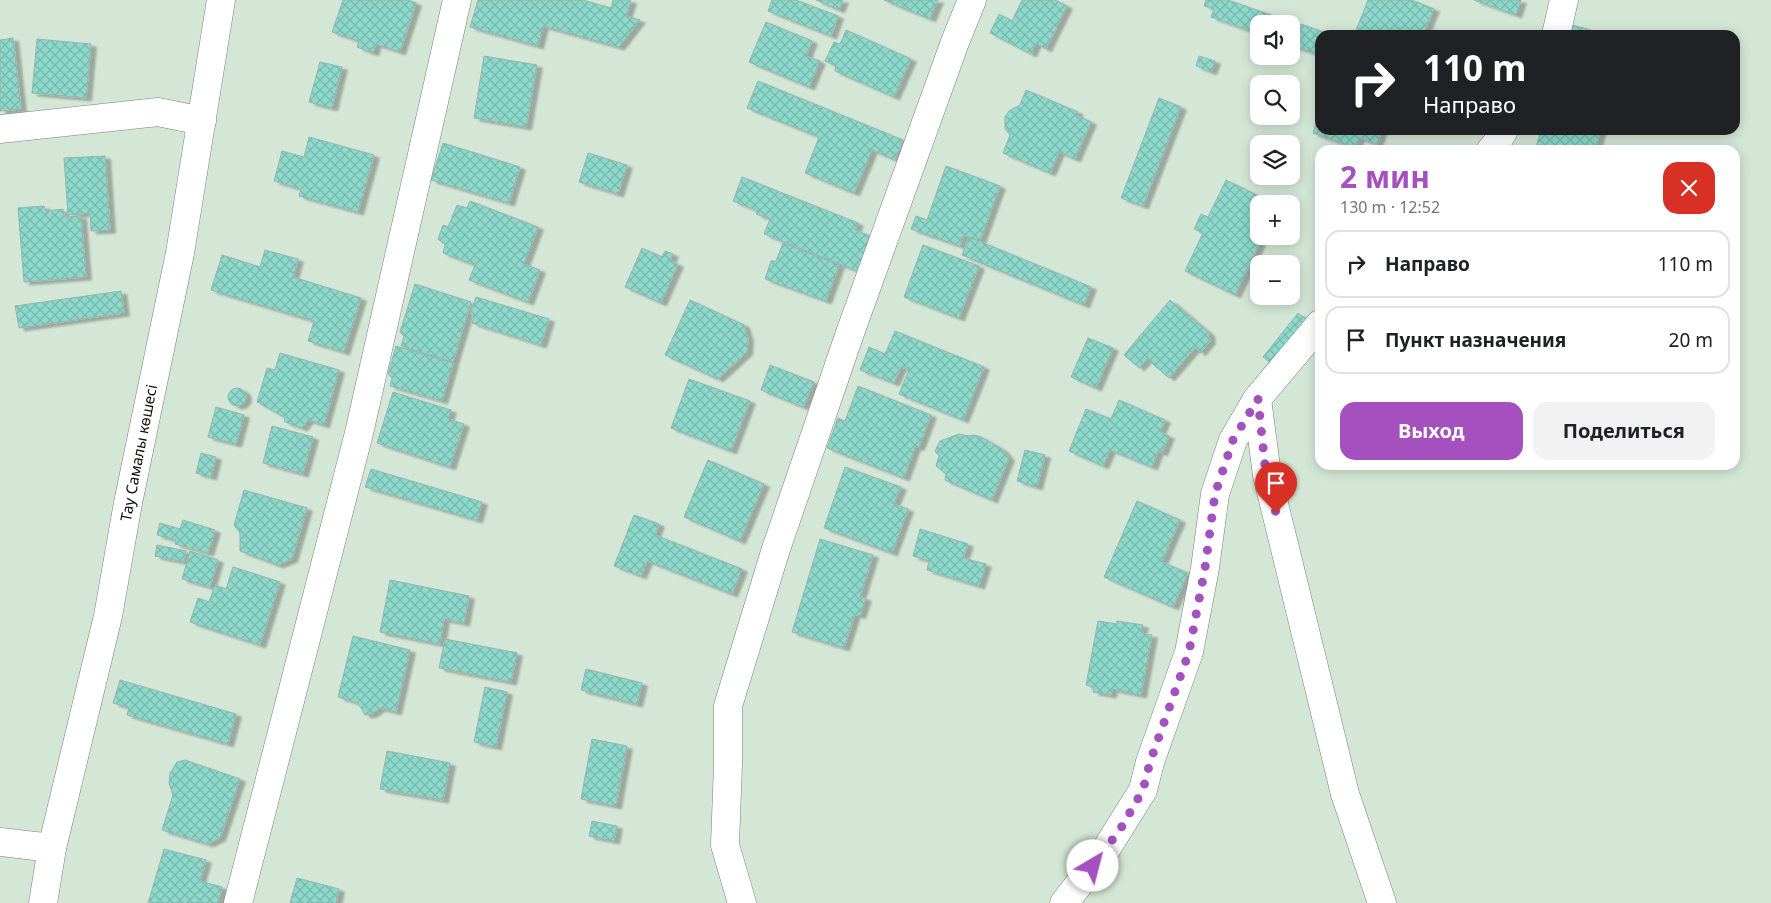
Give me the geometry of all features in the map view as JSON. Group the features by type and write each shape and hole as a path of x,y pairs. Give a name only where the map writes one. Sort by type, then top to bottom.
{"street":[{"name":"Тау Самалы көшесі","path":"43,903 52,848 108,616 128,503 180,253 222,0"},
{"path":"238,903 359,433 457,0"},
{"path":"742,903 724,845 728,764 728,706 775,552 850,333 955,42 972,0"},
{"path":"1557,30 1564,0"},
{"path":"0,129 158,112 202,121"},
{"path":"1064,903 1103,854 1143,790 1150,762 1189,652 1205,568 1215,494 1233,440 1258,399 1315,330"},
{"path":"1258,399 1266,475 1345,794 1382,903"},
{"path":"0,842 52,848"}],"building":[{"path":"343,0 408,0 416,3 400,52 376,44 373,53 357,47 359,41 332,32"},
{"path":"478,0 583,0 611,8 613,0 629,0 631,1 626,16 640,20 619,47 543,26 538,46 470,27"},
{"path":"772,0 796,0 838,16 831,36 768,11"},
{"path":"816,0 843,0 839,10"},
{"path":"884,0 938,0 930,19"},
{"path":"1022,0 1055,0 1067,6 1046,49 1036,43 1031,54 990,33 999,14 1012,21"},
{"path":"1206,0 1228,0 1271,15 1250,15 1250,31 1211,17 1214,9 1204,6"},
{"path":"1368,0 1412,0 1434,9 1425,30 1356,30"},
{"path":"1474,0 1521,0 1516,15"},
{"path":"766,22 812,41 806,56 820,61 809,87 749,62"},
{"path":"1301,24 1318,30 1315,30 1315,53 1300,48"},
{"path":"1572,25 1591,30 1570,30"},
{"path":"846,30 911,59 894,97 835,71 836,66 825,61 834,42 840,44"},
{"path":"13,38 21,109 0,111 0,40"},
{"path":"37,39 91,44 86,98 32,93"},
{"path":"484,56 537,65 526,127 474,118"},
{"path":"1199,56 1215,61 1211,72 1196,66"},
{"path":"320,62 342,67 332,108 309,102"},
{"path":"758,81 903,140 895,160 872,150 854,193 805,173 819,137 747,108"},
{"path":"1026,90 1078,112 1076,115 1091,122 1075,159 1059,152 1050,173 1003,153 1010,135 1005,129 1005,117 1009,111 1020,105"},
{"path":"1159,98 1181,107 1143,206 1121,198"},
{"path":"1319,135 1380,135 1377,144 1359,138 1356,145 1347,145"},
{"path":"1540,135 1600,135 1596,145 1536,145"},
{"path":"309,137 374,155 358,212 299,196 301,189 274,181 282,151 304,157"},
{"path":"443,143 520,167 509,203 431,180"},
{"path":"588,153 627,165 618,194 579,182"},
{"path":"105,156 110,230 91,231 90,213 68,215 64,158"},
{"path":"946,166 1000,186 980,241 964,235 960,246 911,229 916,216 927,220"},
{"path":"742,177 858,223 855,230 875,238 862,273 764,234 770,219 756,214 758,211 733,201"},
{"path":"1226,180 1257,195 1250,195 1250,245 1259,245 1254,255 1250,255 1250,263 1235,295 1185,271 1203,233 1194,229 1201,214 1208,217"},
{"path":"470,201 538,227 524,264 540,270 528,302 469,280 475,265 443,253 445,245 438,239 443,225 448,227 457,205 467,208"},
{"path":"44,206 46,211 63,209 64,217 81,216 86,277 24,282 18,208"},
{"path":"969,237 1091,287 1084,305 962,255"},
{"path":"783,243 839,265 826,301 765,279 771,261 776,261"},
{"path":"923,245 979,266 959,318 904,297"},
{"path":"642,248 662,257 665,251 673,254 670,261 678,264 661,303 625,287"},
{"path":"265,250 298,259 293,277 361,298 344,352 308,341 314,321 211,290 222,255 260,267"},
{"path":"415,284 471,302 453,362 401,346 404,336 400,332"},
{"path":"121,291 124,313 19,328 15,306"},
{"path":"476,297 549,319 541,345 472,323 474,317 470,314"},
{"path":"690,300 744,325 748,339 747,352 718,379 665,355"},
{"path":"1170,300 1209,333 1210,341 1200,353 1195,348 1169,378 1147,359 1139,368 1124,355"},
{"path":"1298,313 1309,322 1274,366 1263,357"},
{"path":"895,331 984,367 963,420 899,394 909,370 901,367 894,383 860,370 869,347 885,354"},
{"path":"1088,338 1113,348 1096,388 1071,377"},
{"path":"396,346 453,363 442,401 390,386 392,378 388,374"},
{"path":"280,353 339,370 324,425 308,420 302,428 285,422 284,417 257,402 267,368 275,370"},
{"path":"770,365 814,382 803,407 761,390"},
{"path":"689,379 750,401 731,451 671,428"},
{"path":"858,386 931,415 919,447 915,447 904,478 827,448 838,418 845,421"},
{"path":"237,388 243,391 246,397 243,403 237,406 231,403 228,397 231,391"},
{"path":"393,392 451,410 448,419 464,424 450,467 377,443"},
{"path":"1119,400 1165,420 1160,432 1169,436 1162,453 1158,451 1152,467 1110,450 1103,466 1069,451 1086,409 1111,419"},
{"path":"216,407 244,415 236,444 208,437"},
{"path":"272,426 313,437 303,474 263,463"},
{"path":"959,434 981,437 1002,449 1009,458 992,500 945,480 946,474 936,466 939,456 935,451 940,441"},
{"path":"1025,450 1045,455 1037,487 1017,481"},
{"path":"201,453 216,457 211,477 196,473"},
{"path":"708,460 764,484 740,541 684,517"},
{"path":"845,467 901,487 894,504 908,509 892,553 824,528"},
{"path":"371,469 482,502 477,520 365,487"},
{"path":"244,490 307,508 292,559 278,565 240,551 240,533 234,525"},
{"path":"1137,501 1180,520 1162,562 1188,573 1173,607 1104,577"},
{"path":"634,515 659,524 655,535 742,569 732,594 647,561 641,576 614,566"},
{"path":"183,520 215,530 208,553 175,544 176,540 157,535 160,523 180,529"},
{"path":"920,529 968,544 963,558 986,564 979,586 927,570 929,561 913,556"},
{"path":"820,539 873,555 860,597 866,598 860,616 855,614 844,648 792,632"},
{"path":"157,545 186,551 184,562 155,556"},
{"path":"190,551 218,560 210,587 182,579"},
{"path":"233,567 280,582 260,645 190,622 198,598 209,602 215,585 226,589"},
{"path":"390,580 469,596 464,623 444,619 440,644 380,632"},
{"path":"1098,621 1117,624 1117,621 1143,625 1141,633 1152,635 1141,695 1112,689 1111,695 1093,692 1094,687 1086,685"},
{"path":"353,636 410,650 396,712 380,708 372,714 365,715 358,703 338,697"},
{"path":"445,639 517,653 511,682 439,668"},
{"path":"586,669 642,683 637,704 581,690"},
{"path":"120,680 236,714 228,744 127,715 129,707 113,703"},
{"path":"485,687 507,692 496,747 474,742"},
{"path":"592,739 627,746 616,806 581,799"},
{"path":"387,751 450,763 443,800 380,789"},
{"path":"185,760 240,779 220,838 208,844 162,830 173,795 169,783 170,773 177,762"},
{"path":"592,821 617,826 614,841 589,836"},
{"path":"164,849 206,860 200,881 222,887 218,903 148,903"},
{"path":"297,878 339,889 336,903 290,903"}],"route":[{"path":"1093,866 1121,828 1143,790 1168,706 1189,652 1205,568 1215,494 1233,440 1258,399 1266,475 1276,513"}]}
